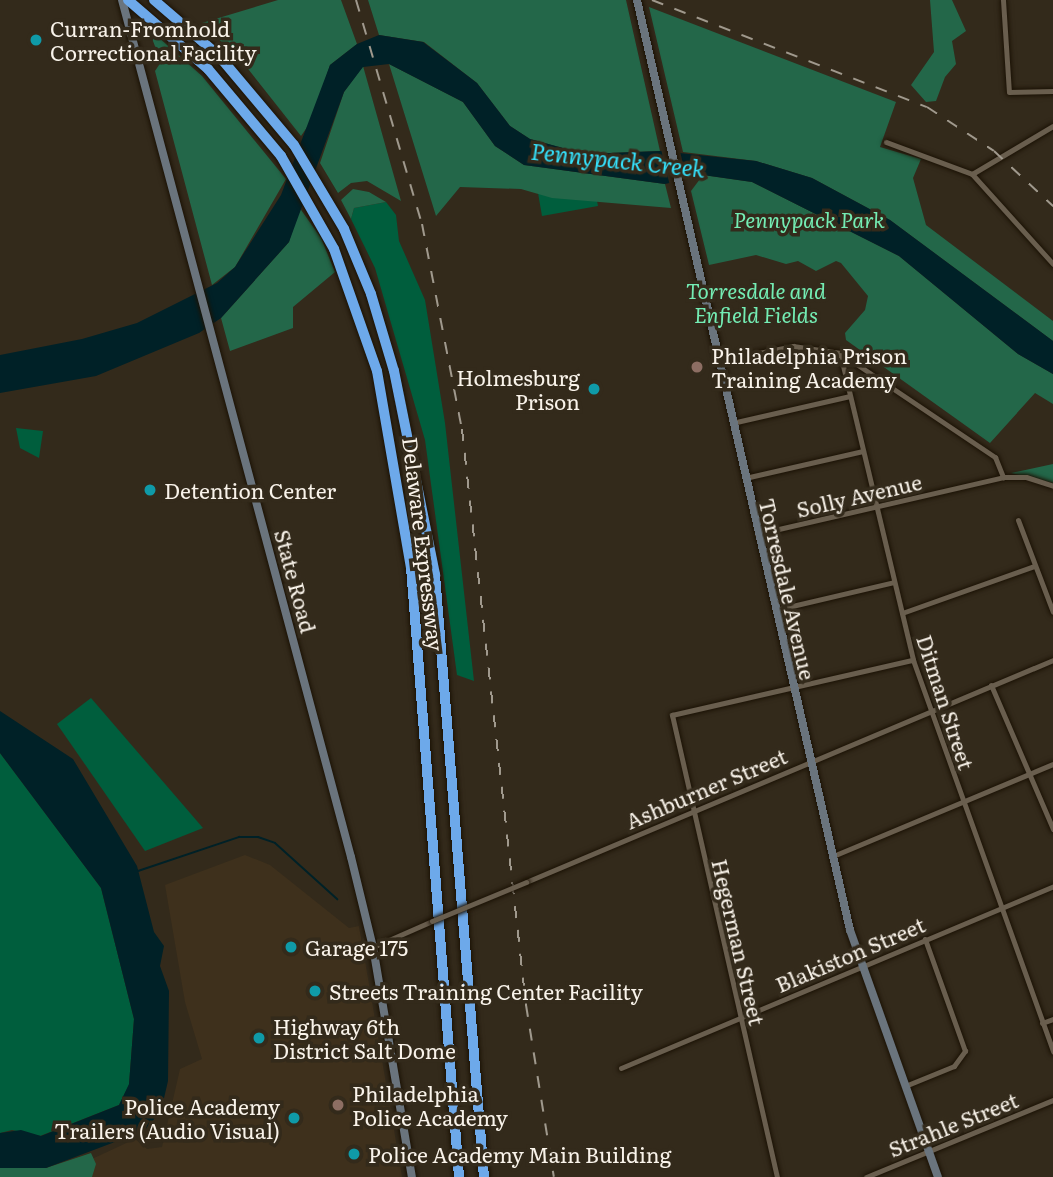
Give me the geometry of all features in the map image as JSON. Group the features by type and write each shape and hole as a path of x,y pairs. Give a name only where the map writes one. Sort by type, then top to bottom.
{"highway":[{"name":"Delaware Expressway","path":"128,0 208,69 271,142 334,249 377,371 405,519 459,1177"},
{"name":"Delaware Expressway","path":"155,0 219,56 280,125 344,229 371,294 394,371 435,575 484,1177"}],"street":[{"name":"State Road","path":"122,0 200,282 373,947 412,1177"},
{"name":"Torresdale Avenue","path":"637,0 757,534 833,856 862,967 938,1177"},
{"path":"1003,0 1009,92 1053,91"},
{"path":"972,174 1053,126"},
{"path":"886,142 972,174 1053,264"},
{"path":"718,361 793,346 840,353 995,457 1003,477"},
{"name":"Ditman Street","path":"840,353 913,660 1053,1052"},
{"path":"732,423 850,396"},
{"path":"745,478 863,451"},
{"name":"Solly Avenue","path":"757,534 1003,477 1026,477 1053,486"},
{"path":"1018,520 1053,612"},
{"path":"902,613 1034,566"},
{"path":"775,610 894,582"},
{"path":"793,687 913,660"},
{"name":"Ashburner Street","path":"373,947 1053,660"},
{"path":"991,685 1053,830"},
{"name":"Hegerman Street","path":"777,1177 673,715 793,687"},
{"path":"833,856 1053,764"},
{"name":"Blakiston Street","path":"621,1068 1053,886"},
{"path":"905,1086 941,1071 964,1056 964,1046 925,939"},
{"path":"1042,1023 1053,1019"},
{"name":"Strahle Street","path":"866,1177 1053,1100"}],"shaded area":[{"path":"245,855 270,865 349,928 359,926 402,1177 71,1177 79,1165 135,1139 147,1149 162,1147 180,1069 202,1059 185,1002 165,885"}],"green space":[{"path":"278,0 341,0 357,44 330,65 312,120 301,136 245,65 202,23"},
{"path":"368,0 626,0 660,151 584,154 530,139 510,126 477,83 424,42 379,35"},
{"path":"930,0 952,0 966,31 952,41 956,64 945,77 936,101 926,102 911,85 934,52"},
{"path":"649,7 896,102 880,147 921,159 913,178 926,225 1053,321 1053,341 890,220 812,178 756,161 683,152"},
{"path":"148,28 202,76 286,179 235,267 212,285 155,71 161,62"},
{"path":"389,64 463,102 495,146 524,165 665,184 671,208 552,198 521,189 460,187 436,216"},
{"path":"363,66 401,201 367,181 351,183 338,193 320,163 344,92"},
{"name":"Pennypack Park","path":"703,175 752,182 899,256 1018,354 1053,374 1053,404 1035,393 990,443 846,340 845,333 865,310 868,296 841,263 836,261 816,271 798,261 786,264 756,255 709,265 691,191"},
{"path":"353,189 369,192 386,202 354,208 351,219 341,200"},
{"path":"538,193 597,201 598,206 542,216"},
{"path":"386,202 396,215 399,241 425,300 445,423 474,681 457,675 425,440 375,268 351,219 354,208"},
{"path":"299,207 321,238 335,272 293,307 293,328 230,351 221,318 289,242"},
{"path":"16,428 43,431 39,458 20,448"},
{"path":"1053,464 1053,483 1011,473"},
{"path":"91,698 203,828 145,851 57,724"},
{"path":"0,753 101,888 134,1019 129,1085 119,1105 40,1136 12,1130 0,1133"},
{"path":"91,1153 96,1164 92,1177 0,1177 0,1168 46,1168"}],"water":[{"name":"Pennypack Creek","path":"379,35 423,42 477,83 510,126 530,139 585,154 660,151 756,161 812,178 890,220 1053,341 1053,374 1018,354 899,256 752,182 703,175 665,184 524,165 495,146 463,102 389,64 363,67 344,92 289,242 221,318 199,333 96,376 0,393 0,355 82,339 137,323 217,283 235,267 281,195 330,65 357,44"},
{"path":"0,711 73,759 137,866 154,932 164,946 160,966 169,991 168,1081 161,1111 144,1131 46,1168 0,1168 0,1133 21,1130 41,1136 119,1105 129,1084 134,1019 101,888 0,753"}],"pier":[{"path":"661,149 680,151 687,182 670,186"}],"waterway":[{"path":"138,871 239,837 258,837 275,843 337,899"}],"railway":[{"path":"356,0 422,224 462,429 526,1005 554,1177"},
{"path":"652,0 927,107 994,151 1053,206"}],"place":[{"name":"Curran-Fromhold Correctional Facility","path":"36,40"},
{"name":"Philadelphia Prison Training Academy","path":"697,367"},
{"name":"Holmesburg Prison","path":"594,389"},
{"name":"Detention Center","path":"150,490"},
{"name":"Garage 175","path":"291,947"},
{"name":"Streets Training Center Facility","path":"315,991"},
{"name":"Highway 6th District Salt Dome","path":"259,1038"},
{"name":"Philadelphia Police Academy","path":"338,1105"},
{"name":"Police Academy Trailers (Audio Visual)","path":"294,1118"},
{"name":"Police Academy Main Building","path":"354,1154"}],"park label":[{"name":"Torresdale and Enfield Fields","path":"756,302"}]}
